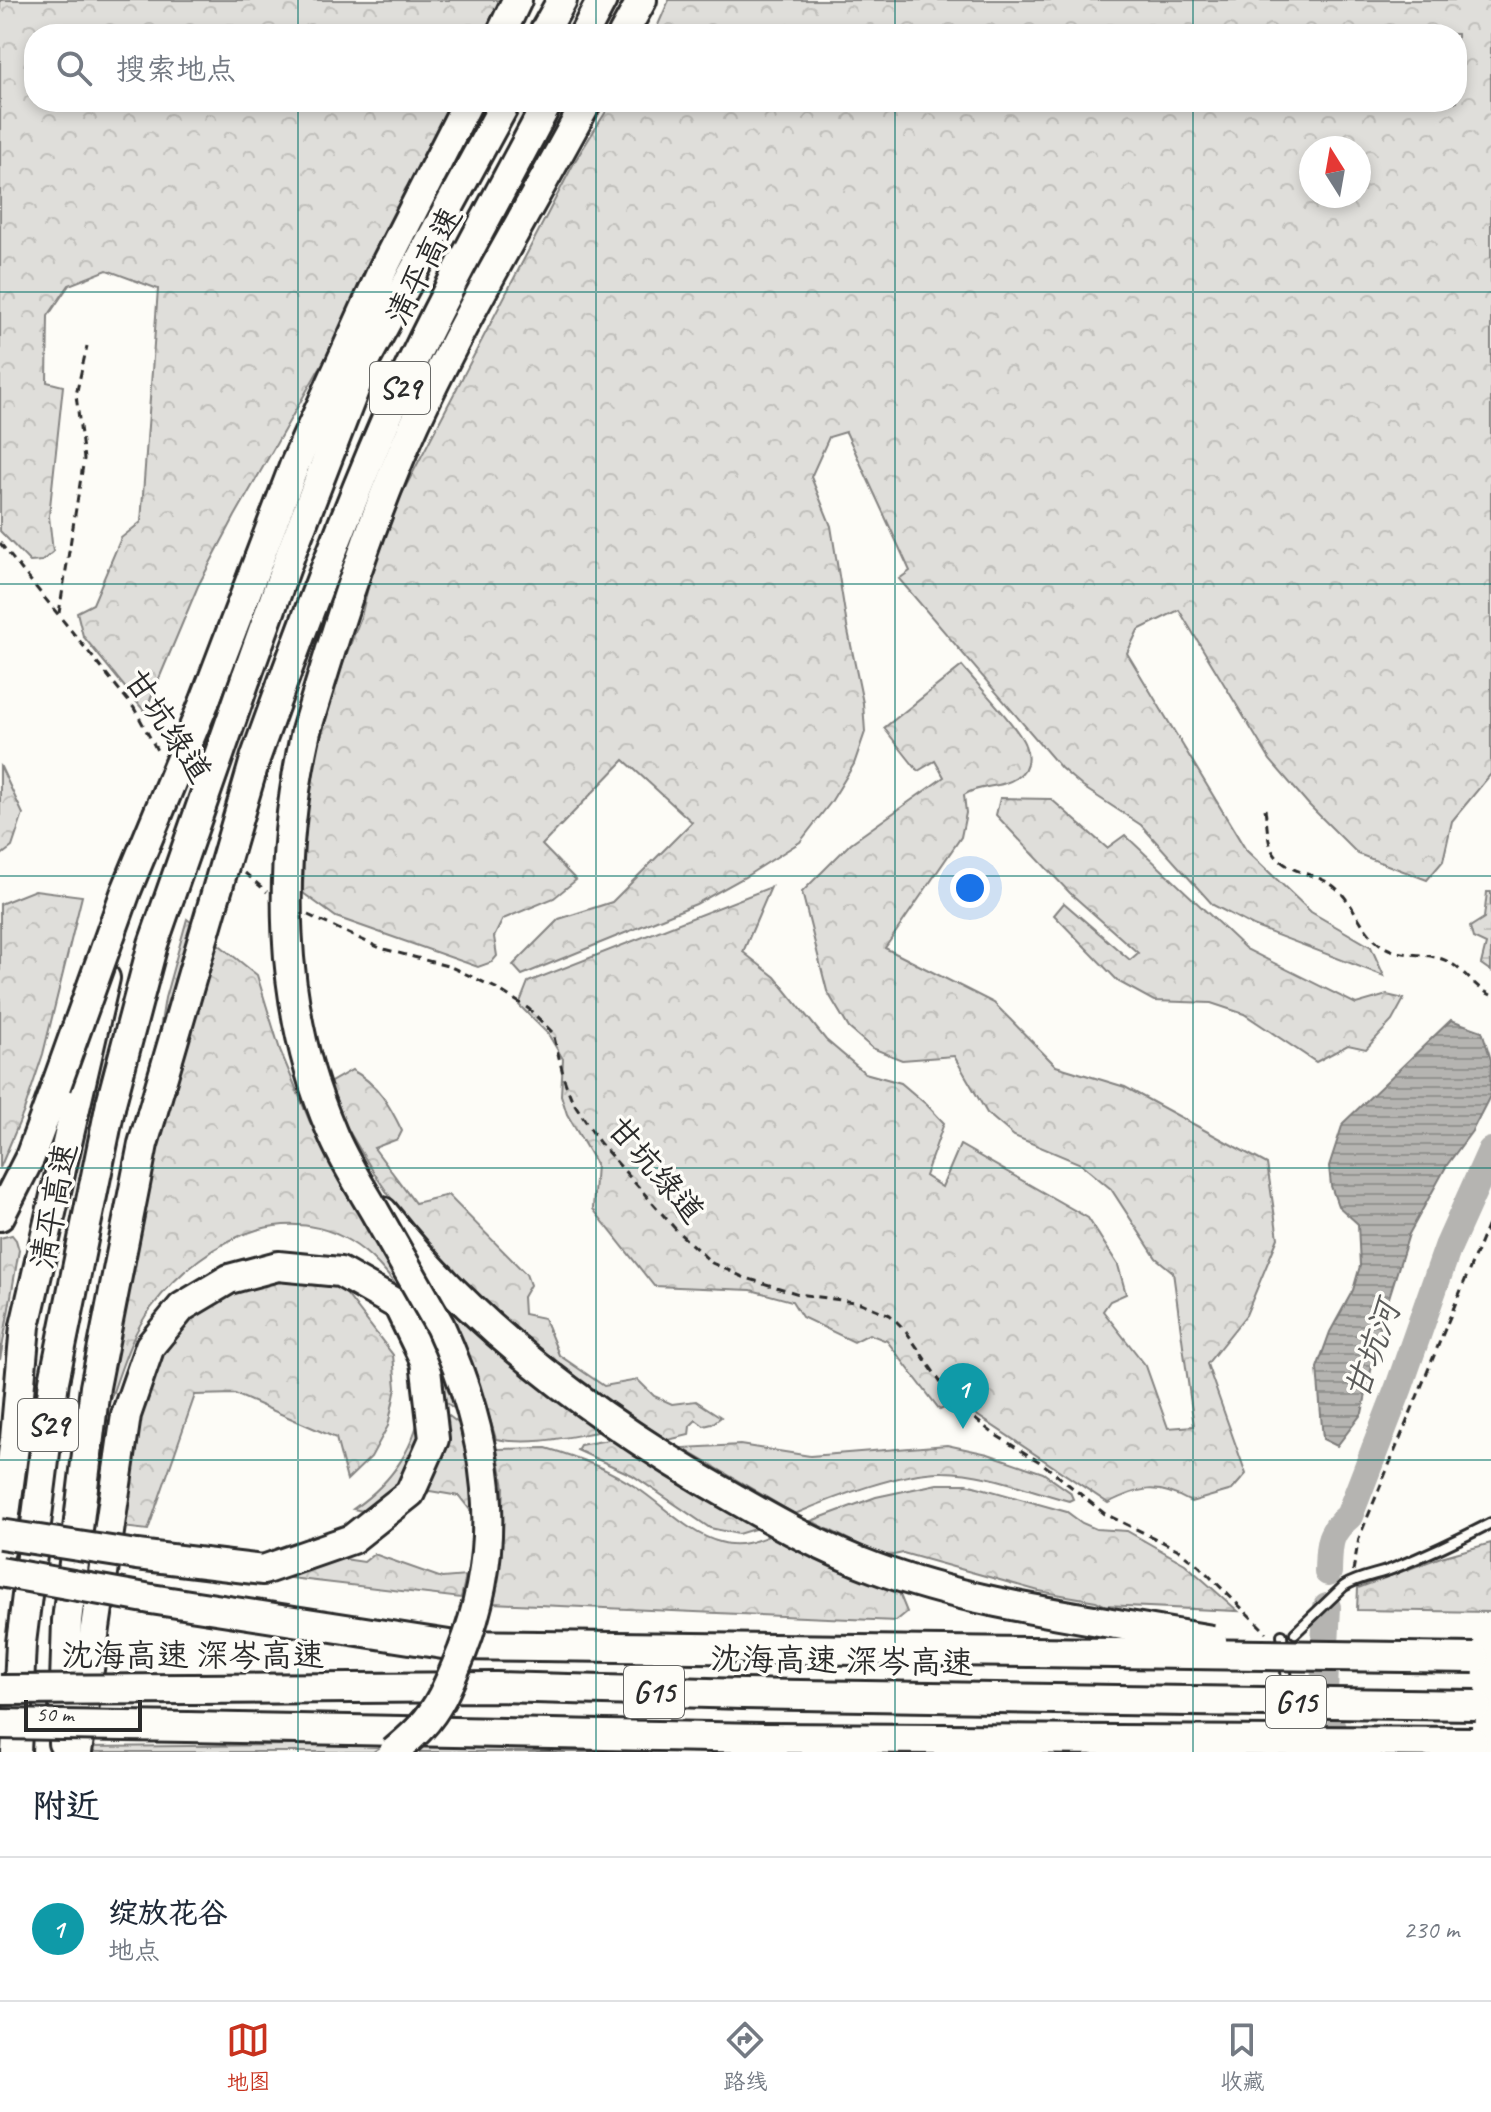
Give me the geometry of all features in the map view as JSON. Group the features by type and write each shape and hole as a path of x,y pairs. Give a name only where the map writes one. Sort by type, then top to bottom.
{"highway":[{"path":"506,24 517,0"},
{"path":"549,24 562,0"},
{"path":"589,24 602,0"},
{"path":"629,24 642,0"},
{"path":"0,1551 15,1439 25,1326 67,1089 126,891 204,703 295,464 383,269 463,112"},
{"name":"清平高速","path":"16,1752 21,1643 54,1381 111,1103 153,944 292,550 366,359 501,112"},
{"name":"清平高速","path":"62,1752 67,1621 95,1387 152,1114 256,756 343,521 401,387 543,112"},
{"path":"394,1752 422,1726 441,1700 478,1609 487,1547 486,1485 476,1424 440,1326 331,1131 312,1080 294,995 286,931 288,835 306,731 382,500 416,420 470,313 581,112"},
{"path":"0,1216 67,1089"},
{"path":"353,1173 423,1259 525,1357 577,1397 696,1477 821,1546 874,1568 973,1597 1117,1624 1483,1658"},
{"path":"0,1534 137,1555 263,1570 352,1539 410,1493 434,1439 425,1361 398,1305 340,1272 278,1266 229,1279 182,1307 150,1346 126,1415 77,1752"},
{"path":"0,1572 151,1599 449,1645 1115,1653 1292,1641"},
{"name":"沈海高速 深岑高速","path":"0,1690 496,1687 743,1694 1483,1705"},
{"name":"G15","path":"0,1724 747,1738 1482,1742"}],"lane":[{"path":"1297,1752 1292,1641 1353,1580 1372,1576 1433,1552 1491,1523"}],"path":[{"path":"59,613 84,459 76,395 87,346"},
{"name":"甘坑绿道","path":"0,543 134,708 163,760"},
{"path":"1265,809 1273,851 1293,869 1336,887 1374,940 1404,955 1426,955 1444,960 1491,995"},
{"path":"237,865 273,897"},
{"name":"甘坑绿道","path":"305,914 380,948 451,967 498,989 529,1009 553,1033 572,1100 599,1142 678,1232 712,1263 735,1274 799,1294 861,1303 890,1315 906,1331 947,1392 970,1415 1043,1464 1105,1514 1177,1549 1198,1565 1260,1628 1292,1641"},
{"path":"1353,1580 1359,1538 1491,1217"}],"green space":[{"path":"0,0 530,0 516,24 24,24 24,112 466,112 235,516 198,586 145,712 83,636 77,612 93,604 121,538 141,522 158,289 107,270 69,285 48,316 47,382 63,386 49,516 53,552 42,561 30,562 0,531"},
{"path":"669,0 1491,0 1491,774 1452,821 1443,861 1427,880 1358,854 1270,760 1179,610 1138,630 1127,653 1246,850 1311,912 1371,947 1384,976 1253,926 1213,905 1141,825 1083,787 1061,768 899,579 910,571 846,432 829,437 811,477 831,526 863,703 865,732 854,764 831,802 800,842 696,904 522,975 513,965 559,919 612,902 692,822 624,760 542,845 576,880 554,898 503,919 494,937 497,956 492,962 478,967 336,917 303,893 305,805 323,715 361,617 380,536 575,161 606,112 1467,112 1467,24 658,24"},
{"path":"962,666 1021,737 1027,750 1027,763 1020,775 1010,781 964,795 966,813 961,837 885,948 994,1003 1056,1066 1125,1087 1267,1164 1278,1238 1246,1315 1207,1364 1246,1474 1232,1490 1191,1502 1168,1492 1149,1489 1129,1493 1108,1503 957,1402 940,1410 887,1341 869,1334 854,1342 802,1317 792,1301 751,1290 654,1286 593,1209 596,1164 567,1114 561,1095 563,1059 548,1034 519,1005 528,982 771,887 743,952 775,977 826,1040 865,1073 901,1083 944,1123 925,1176 942,1187 960,1145 1088,1218 1118,1265 1126,1294 1110,1301 1103,1311 1146,1366 1168,1428 1194,1426 1173,1272 1156,1258 1111,1189 1081,1164 1014,1136 987,1113 954,1056 902,1060 872,1048 849,1028 827,991 802,892 851,843 944,777 935,761 918,771 884,728"},
{"path":"0,765 23,814 12,847 0,856"},
{"path":"1000,798 1051,799 1107,848 1125,835 1246,949 1356,1004 1387,995 1404,999 1392,1021 1366,1049 1348,1045 1316,1062 1244,1014 1211,1003 1154,1001 1119,982 1054,915 1064,903 1130,960 1138,953 1070,893 996,815"},
{"path":"35,890 82,896 43,1054 0,1168 0,904"},
{"path":"1487,892 1491,892 1491,971 1481,964 1486,944 1473,938 1470,927 1484,918"},
{"path":"187,919 257,975 280,1050 310,1122 422,1319 460,1413 425,1386 415,1322 402,1294 378,1264 349,1241 319,1228 288,1225 257,1230 227,1242 199,1260 174,1282 137,1330 109,1403 100,1401 165,998"},
{"path":"352,1070 382,1096 402,1131 398,1139 374,1148 415,1203 448,1195 526,1274 530,1285 523,1297 524,1314 544,1318 559,1355 604,1386 638,1380 654,1396 672,1404 696,1401 721,1417 704,1426 696,1420 690,1426 689,1435 668,1440 540,1348 451,1269 396,1206 327,1093 331,1082"},
{"path":"12,1235 19,1250 0,1360 0,1238"},
{"path":"322,1262 393,1355 396,1388 388,1426 371,1457 347,1480 336,1438 235,1394 195,1395 148,1530 113,1526 151,1369 182,1319 219,1280"},
{"path":"445,1298 603,1431 536,1441 496,1439 474,1367 441,1300"},
{"path":"423,1396 462,1426 470,1461 474,1515 459,1496 430,1491 401,1493 363,1511 353,1509 392,1474 401,1460 415,1430"},
{"path":"614,1439 712,1503 758,1528 738,1534 710,1528 632,1475 577,1450 580,1445"},
{"path":"740,1445 810,1456 947,1445 988,1454 1043,1473 1070,1492 1073,1499 1069,1501 975,1475 943,1472 908,1476 868,1487 795,1514 682,1448"},
{"path":"546,1448 626,1481 687,1526 709,1538 727,1544 741,1544 774,1534 898,1590 907,1612 896,1621 492,1603 501,1547 504,1487 497,1449"},
{"path":"937,1484 967,1484 1067,1512 1096,1529 1127,1531 1185,1564 1238,1611 1104,1605 1039,1591 903,1553 884,1557 811,1521 876,1497"},
{"path":"1491,1543 1491,1612 1357,1610 1358,1588 1441,1557"},
{"path":"374,1554 442,1578 466,1576 461,1598 273,1576 324,1556 364,1562"},
{"path":"385,1744 373,1752 86,1752 86,1747"},
{"path":"422,1746 777,1746 784,1752 417,1752"}],"water":[{"path":"1451,1020 1482,1031 1491,1060 1490,1096 1409,1234 1381,1323 1362,1413 1337,1446 1323,1439 1317,1368 1330,1332 1353,1290 1360,1266 1358,1224 1338,1206 1331,1186 1329,1166 1343,1123"}],"waterway":[{"name":"甘坑河","path":"1328,1572 1333,1535 1349,1516 1448,1247 1491,1151"},
{"name":"甘坑河","path":"1325,1645 1327,1607"},
{"name":"甘坑河","path":"1325,1666 1324,1693 1337,1752"}],"place":[{"name":"绽放花谷","path":"963,1429"}]}
